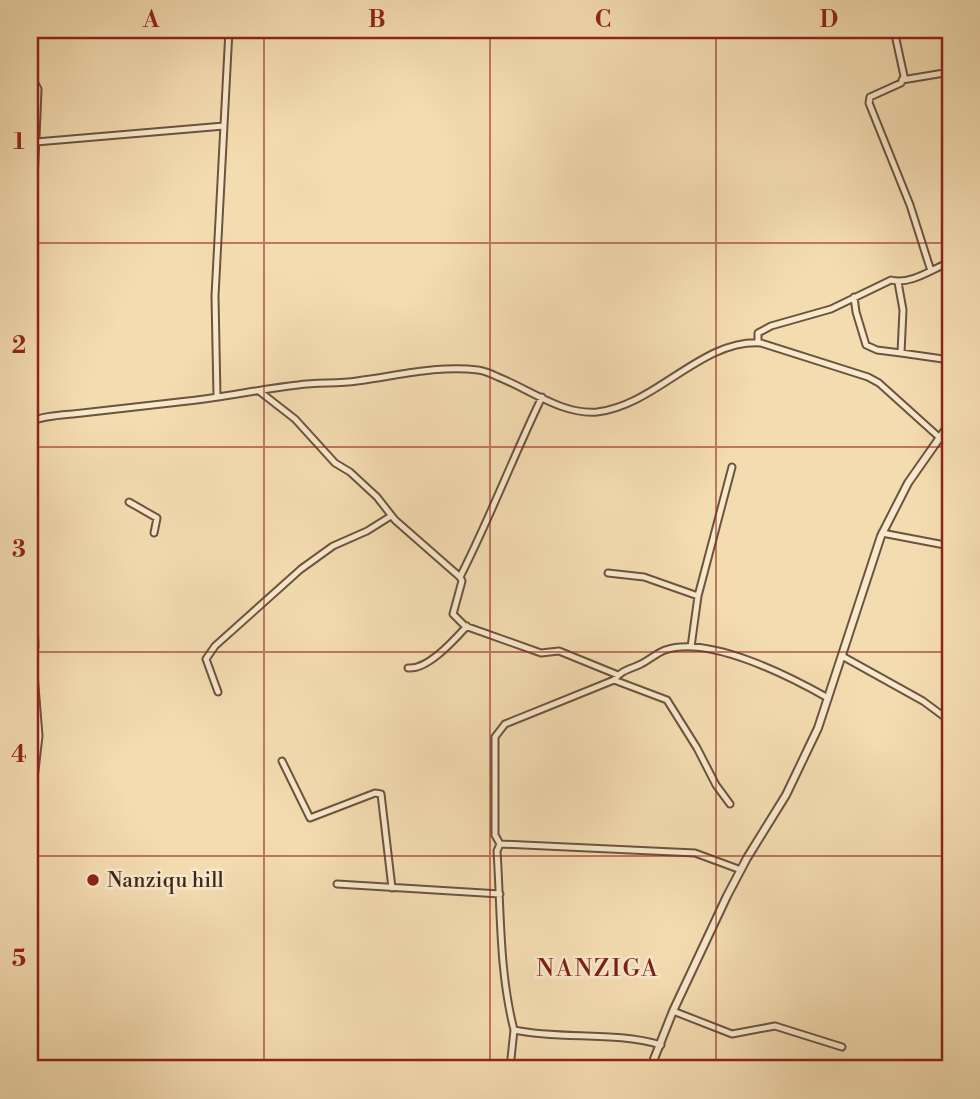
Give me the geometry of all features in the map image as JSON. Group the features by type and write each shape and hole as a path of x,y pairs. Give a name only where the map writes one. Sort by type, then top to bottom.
{"street":[{"path":"217,397 215,296 229,30"},
{"path":"894,30 903,67 901,83 876,93 870,97 869,103 909,205 931,271"},
{"path":"902,80 950,72"},
{"path":"30,74 38,89 31,251 33,421 300,384 355,382 414,371 480,370 576,411 597,412 618,407 650,393 727,347 746,342 758,343 879,383 940,438"},
{"path":"36,142 224,126"},
{"path":"758,343 758,333 771,326 831,309 891,280 898,282 950,262"},
{"path":"898,282 903,310 901,353"},
{"path":"854,297 866,345 877,350 950,360"},
{"path":"259,391 295,419 335,463 350,472 377,497 391,516 460,578"},
{"path":"542,397 494,501 486,526 460,578 453,614 467,626 541,653 559,651 667,700 716,785 730,804"},
{"path":"650,1069 673,1011 741,870 786,794 818,728 882,533 908,483 950,423"},
{"path":"30,431 30,502"},
{"path":"691,647 698,596 732,467"},
{"path":"129,502 157,518 154,533"},
{"path":"218,692 206,659 215,646 301,569 333,546 367,531 391,516"},
{"path":"30,527 34,597 31,622 39,736 34,779"},
{"path":"882,533 950,546"},
{"path":"608,573 644,577 698,596"},
{"path":"408,668 422,665 440,653 467,626"},
{"path":"500,844 495,835 495,737 505,724 616,677 664,651 691,647 717,650 808,686 828,698"},
{"path":"842,656 923,701 950,721"},
{"path":"282,761 310,818 375,793 381,794 392,888"},
{"path":"500,844 695,853 741,870"},
{"path":"500,844 497,851 503,971 514,1030 510,1068"},
{"path":"337,884 500,894"},
{"path":"673,1011 732,1034 775,1026 842,1047"},
{"path":"514,1030 643,1040 661,1045"}],"place":[{"name":"Nanziqu hill","path":"93,880"}],"district":[{"name":"NANZIGA","path":"598,968"}]}
